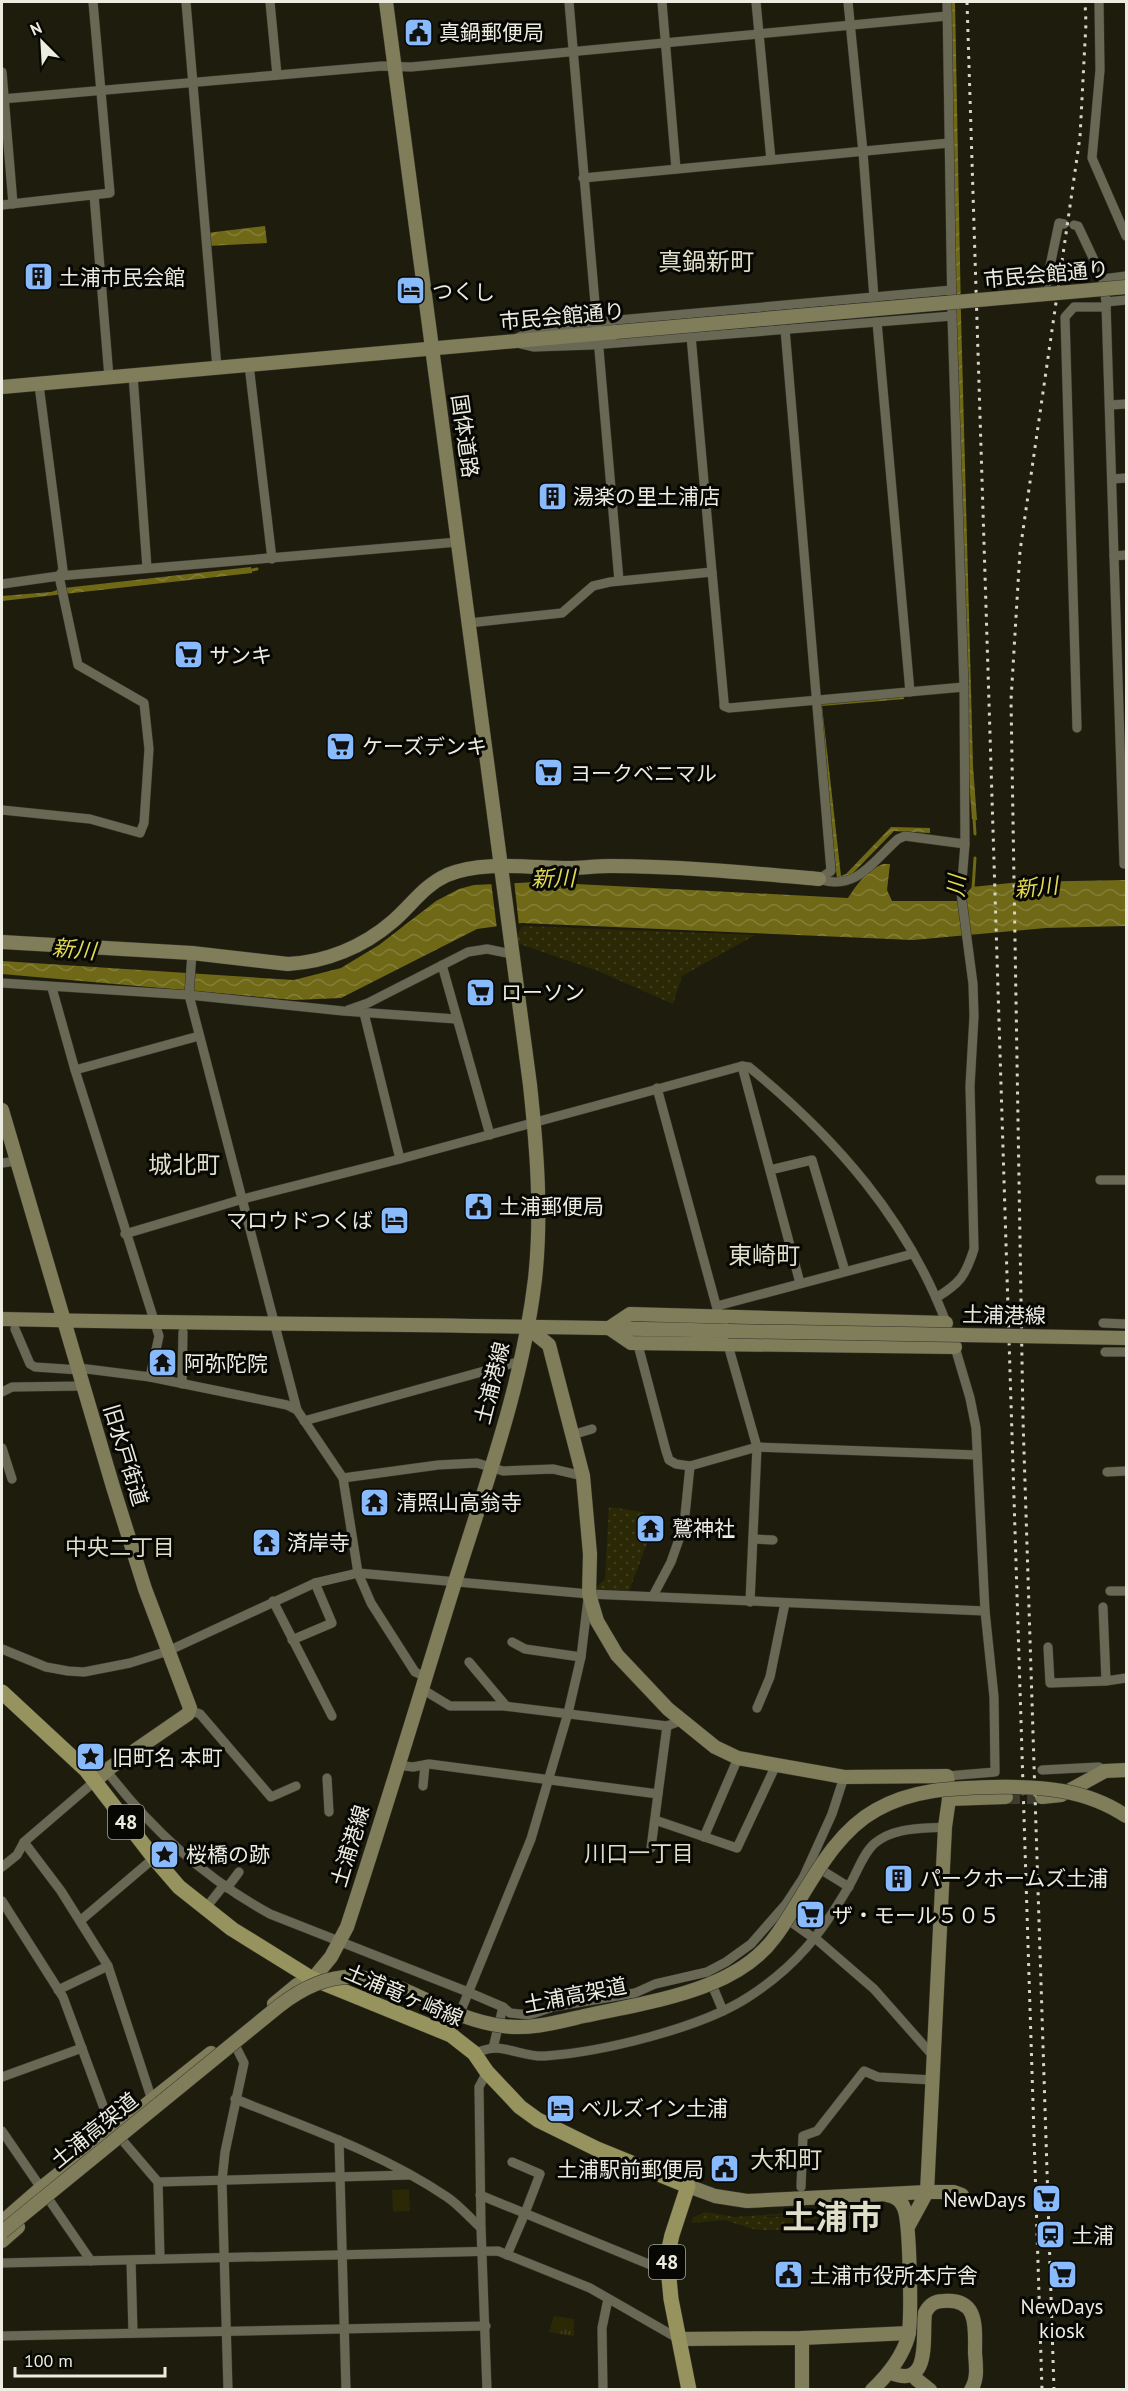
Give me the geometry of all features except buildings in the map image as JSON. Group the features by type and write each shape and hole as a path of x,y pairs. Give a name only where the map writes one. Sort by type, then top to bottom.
{"main road":[{"name":"土浦竜ヶ崎線","path":"2,1692 81,1764 101,1776 154,1858 180,1887 205,1908 281,1962 311,1978 451,2035 474,2053 487,2073 520,2107 553,2128 635,2166 688,2186"},
{"name":"48","path":"688,2186 667,2257 689,2390"}],"street":[{"path":"2,205 110,193 93,2"},
{"path":"186,2 217,368"},
{"path":"270,2 277,75"},
{"name":"国体道路","path":"386,2 534,1123 539,1217 535,1281 527,1327"},
{"path":"569,2 619,581"},
{"path":"662,2 676,169"},
{"path":"756,2 771,160"},
{"path":"848,2 863,152 874,298"},
{"path":"936,1298 960,1282 974,1250 970,1086 974,995 961,893 965,844 964,687 952,316 947,2"},
{"path":"1099,2 1100,70 1092,158 1126,236"},
{"path":"3,99 666,44 947,16"},
{"path":"2,72 13,204"},
{"path":"583,178 949,143"},
{"path":"94,195 109,377"},
{"path":"1046,285 1059,223 1064,224"},
{"path":"1074,225 1078,226 1103,279 1106,305 1114,556 1122,650 1124,864 1126,864"},
{"path":"1103,279 1126,276"},
{"name":"市民会館通り","path":"2,387 1126,288"},
{"path":"597,333 952,290"},
{"path":"1077,728 1065,316 1074,307 1106,305 1126,300"},
{"path":"597,333 692,336 952,316"},
{"path":"877,322 910,692"},
{"path":"785,329 831,871 819,879"},
{"path":"692,336 724,706 729,708 964,687"},
{"path":"249,365 272,559"},
{"path":"133,375 147,568"},
{"path":"2,810 90,819 140,833 144,822 149,749 144,703 78,665 59,576 63,570 39,385"},
{"path":"1110,405 1126,404"},
{"path":"1112,479 1126,478"},
{"path":"2,584 59,576 458,542"},
{"path":"1114,556 1126,555"},
{"path":"469,623 562,613 593,586 619,581 712,572"},
{"path":"2,942 192,960 288,964 319,961 376,933 392,922 416,896 446,876 460,871 610,866 819,879 829,883 852,881 898,839 905,836 965,844"},
{"path":"343,1011 368,1004 442,965 479,949 512,954"},
{"path":"192,960 189,995 243,1199 273,1324 297,1410 343,1478 358,1573 371,1603 415,1672 450,1706 506,1706 673,1723"},
{"path":"442,965 490,1135"},
{"path":"2,983 189,995 363,1013 456,1019"},
{"path":"52,988 125,1234 159,1336 150,1377"},
{"path":"363,1013 400,1159"},
{"path":"75,1070 199,1036"},
{"path":"125,1234 243,1199 490,1135 657,1088 742,1066 749,1067 793,1103 839,1149 877,1197 936,1298 956,1347 976,1428 985,1611 994,1698 995,1773 844,1777 738,1758 673,1723 617,1654 597,1621 589,1594"},
{"path":"742,1066 800,1283"},
{"path":"657,1088 718,1311"},
{"name":"旧水戸街道","path":"2,1110 134,1555 189,1710"},
{"path":"770,1170 812,1160 845,1271"},
{"path":"2,1162 17,1161"},
{"path":"1100,1180 1126,1180"},
{"path":"718,1311 800,1283 912,1254"},
{"path":"609,1328 630,1314 718,1311 946,1323"},
{"path":"2,1319 155,1324 527,1327 549,1345 583,1476 590,1554 589,1594 581,1657 568,1713 531,1839 451,2035"},
{"path":"1103,1323 1126,1324"},
{"name":"土浦港線","path":"2,2241 304,1989 311,1978 326,1964 340,1942 356,1898 490,1468 521,1361 527,1327 609,1328 728,1338 1126,1338"},
{"path":"15,1329 30,1364 35,1367 80,1369 150,1377 287,1405 297,1410"},
{"path":"182,1383 183,1332"},
{"path":"750,1602 757,1447 728,1338 956,1347"},
{"path":"638,1346 669,1460 676,1464 690,1466 757,1447 977,1455"},
{"path":"1105,1352 1126,1352"},
{"path":"304,1421 521,1361"},
{"path":"2,1392 12,1386 84,1386"},
{"path":"572,1435 592,1429"},
{"path":"2,1448 8,1475"},
{"path":"343,1478 438,1465 477,1463 490,1468 519,1471 553,1469 583,1476"},
{"path":"653,1596 671,1562 684,1525 690,1466"},
{"path":"1107,1472 1126,1471"},
{"path":"753,1539 773,1539"},
{"path":"2,1649 46,1667 84,1672 130,1663 168,1651 315,1583 358,1573 589,1594 985,1611"},
{"path":"292,1640 332,1623 315,1583"},
{"path":"1110,1592 1126,1591"},
{"path":"273,1601 332,1716"},
{"path":"757,1708 770,1677 785,1603"},
{"path":"1103,1607 1106,1682"},
{"path":"512,1642 525,1649 581,1657"},
{"path":"1048,1647 1050,1683 1106,1682 1126,1678"},
{"path":"469,1662 506,1706"},
{"path":"2,1867 16,1856 24,1842 101,1776 188,1714 189,1710 200,1714 271,1797 295,1787 287,1777"},
{"path":"651,1848 658,1794 673,1723"},
{"path":"704,1837 738,1758"},
{"path":"397,1766 425,1765 658,1794"},
{"path":"423,1786 425,1765"},
{"path":"655,1820 737,1848 776,1765"},
{"path":"1042,1770 1098,1767 1106,1772"},
{"path":"1042,1797 1061,1795 1106,1772 1126,1770"},
{"path":"101,1776 177,1848 243,1900 270,1914 468,1992 503,2007 510,2013 529,2015 553,2007 634,1993 655,1984 706,1972 726,1962 751,1944 786,1904 803,1878 832,1814 844,1777"},
{"path":"909,2225 927,2192 945,1827 949,1799 947,1776"},
{"path":"327,1778 329,1812"},
{"name":"土浦高架道","path":"2,2232 294,1994 316,1983 344,1976 363,1977 490,2023 517,2027 546,2024 678,1995 732,1974 759,1954 774,1938 828,1857 854,1827 875,1810 908,1796 943,1789 1047,1787 1094,1799 1126,1816"},
{"path":"949,1799 1006,1797"},
{"path":"474,2053 493,2048 543,2056 579,2052 660,2033 723,2011 748,1998 788,1969 815,1938 849,1887 873,1844 886,1836 908,1829 945,1827"},
{"path":"24,1842 61,1892 108,1966 152,2100"},
{"path":"80,1921 154,1858"},
{"path":"809,1862 849,1887"},
{"path":"205,1908 239,1872"},
{"path":"2,1901 58,1990 105,2111 123,2141 158,2182 160,2259"},
{"path":"778,1912 815,1938 874,1989 934,2058"},
{"path":"58,1990 108,1966"},
{"path":"706,1972 723,2011"},
{"path":"2,2222 41,2188 297,1985 311,1978"},
{"path":"493,2048 503,2007"},
{"path":"228,2390 222,2181 244,2063 236,2047"},
{"path":"2,2078 82,2048"},
{"path":"801,2187 803,2136 817,2131 864,2071 878,2077 933,2080"},
{"path":"487,2073 479,2088 480,2194 487,2390"},
{"path":"236,2099 339,2140 410,2175 449,2199 481,2228"},
{"path":"2,2131 91,2260"},
{"path":"339,2140 346,2390"},
{"path":"507,2255 540,2174 512,2162"},
{"path":"158,2182 410,2175"},
{"path":"688,2186 715,2196 747,2201 927,2192 962,2194"},
{"path":"480,2194 668,2272"},
{"path":"872,2390 889,2372 905,2345 909,2333 909,2225 901,2202 893,2196 884,2194"},
{"path":"2,2263 498,2251 573,2281 679,2339 909,2333"},
{"path":"131,2260 133,2333"},
{"path":"603,2390 602,2328 608,2299"},
{"path":"889,2372 904,2383 916,2379 923,2360 925,2313 932,2303 957,2300 973,2315 975,2324 976,2377 971,2390"},
{"path":"2,2336 486,2326"},
{"path":"801,2337 802,2390"},
{"path":"916,2379 930,2390"}],"green space":[{"path":"522,926 755,935 682,976 673,1004 598,971 514,942"},
{"path":"609,1507 644,1512 648,1541 629,1591 594,1589 605,1579"},
{"path":"409,2189 410,2211 393,2212 392,2190"},
{"path":"872,2207 858,2214 860,2229 763,2230 725,2220 691,2223 694,2217 705,2212 735,2217","holes":["855,2211 837,2216 855,2228 833,2220 778,2228 828,2216 754,2217"]},
{"path":"554,2316 574,2319 574,2336 549,2332"}],"water":[{"path":"950,2 955,2 973,766 977,820 972,819 968,766 955,316"},
{"path":"265,226 267,243 208,246 207,233"},
{"path":"251,567 252,573 2,601 2,596"},
{"path":"904,694 904,699 822,706 841,876 846,874 891,827 930,828 930,833 894,831 852,874 837,879 818,703"},
{"name":"新川","path":"883,864 890,864 887,890 892,901 960,901 972,887 1020,882 1126,880 1126,926 1046,928 913,940 522,923 477,929 341,998 294,1000 2,974 2,961 294,980 341,968 379,945 436,901 459,889 474,885 537,882 848,898 867,874"}],"pier":[{"path":"514,880 519,926 497,929 491,881"}],"waterway":[{"path":"247,571 257,569"},
{"path":"974,818 975,834"},
{"name":"川","path":"973,889 975,858"}],"tunnel":[{"path":"1006,1797 1042,1797"}],"railway":[{"path":"967,2 1042,2390"},
{"path":"1054,2390 1023,1420 1011,700 1020,551 1080,137 1085,2"}],"place":[{"name":"真鍋郵便局","path":"418,32"},
{"name":"土浦市民会館","path":"38,277"},
{"name":"つくし","path":"411,291"},
{"name":"湯楽の里土浦店","path":"552,496"},
{"name":"サンキ","path":"188,655"},
{"name":"ケーズデンキ","path":"341,746"},
{"name":"ヨークベニマル","path":"549,773"},
{"name":"ローソン","path":"480,992"},
{"name":"土浦郵便局","path":"478,1206"},
{"name":"マロウドつくば","path":"394,1220"},
{"name":"阿弥陀院","path":"163,1363"},
{"name":"清照山高翁寺","path":"375,1502"},
{"name":"鷲神社","path":"651,1528"},
{"name":"済岸寺","path":"266,1542"},
{"name":"旧町名 本町","path":"91,1757"},
{"name":"桜橋の跡","path":"165,1854"},
{"name":"パークホームズ土浦","path":"899,1878"},
{"name":"ザ・モール５０５","path":"811,1915"},
{"name":"ベルズイン土浦","path":"560,2108"},
{"name":"土浦駅前郵便局","path":"725,2169"},
{"name":"NewDays","path":"1047,2199"},
{"name":"土浦","path":"1051,2235"},
{"name":"土浦市役所本庁舎","path":"789,2275"},
{"name":"NewDays kiosk","path":"1062,2275"}],"district":[{"name":"真鍋新町","path":"706,261"},
{"name":"城北町","path":"184,1164"},
{"name":"東崎町","path":"764,1255"},
{"name":"中央二丁目","path":"120,1547"},
{"name":"川口一丁目","path":"639,1853"},
{"name":"大和町","path":"786,2159"},
{"name":"土浦市","path":"832,2216"}]}
